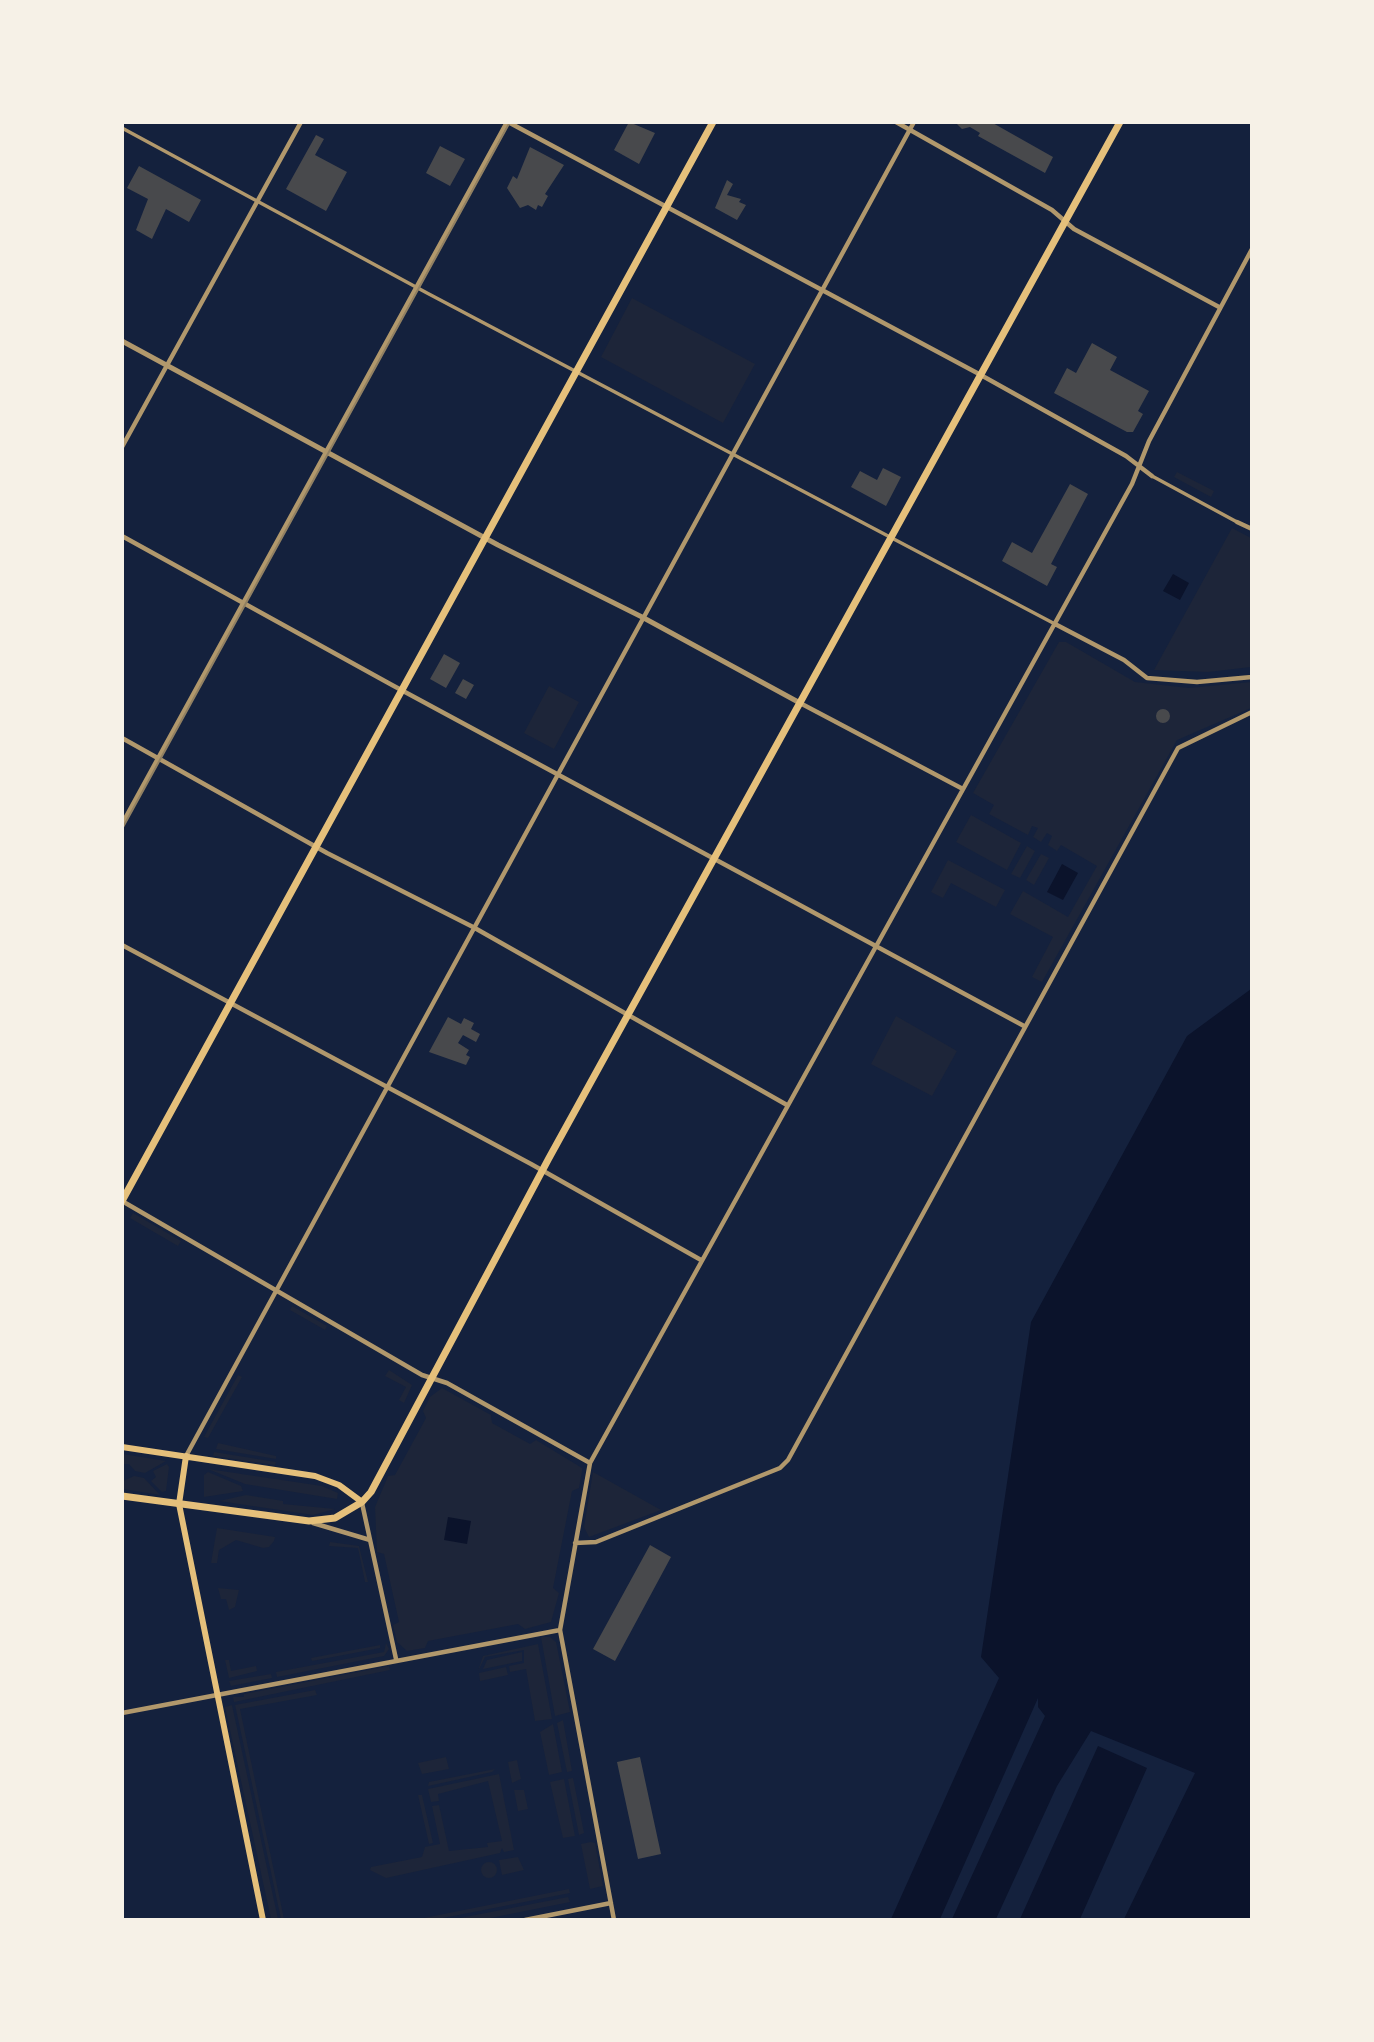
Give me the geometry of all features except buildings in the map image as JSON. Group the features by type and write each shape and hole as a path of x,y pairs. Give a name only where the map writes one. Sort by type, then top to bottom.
{"main road":[{"path":"122,1201 713,122"},
{"path":"122,1496 309,1521 335,1518 362,1502 371,1492 541,1172 1119,122"},
{"path":"122,1447 315,1476 346,1490 362,1502"},
{"path":"186,1456 178,1504 263,1920"}],"street":[{"path":"122,447 302,122"},
{"path":"122,824 508,122 665,209 824,290 979,374 1152,476 1251,529"},
{"path":"896,122 1052,210 1063,222 1219,307"},
{"path":"186,1456 642,617 653,603 915,122"},
{"path":"122,128 576,373 1124,660 1138,674 1147,678 1197,682 1251,677"},
{"path":"614,1920 560,1630 590,1463 961,788 1055,624 1251,248"},
{"path":"122,341 485,538 642,617 961,788"},
{"path":"122,536 244,601 402,691 1024,1026"},
{"path":"575,1543 596,1542 780,1468 789,1460 1178,748 1251,712"},
{"path":"122,738 316,847 473,927 787,1105"},
{"path":"122,944 387,1086 701,1260"},
{"path":"122,1201 277,1291 590,1463"},
{"path":"362,1502 396,1659"},
{"path":"309,1521 370,1540"},
{"path":"122,1713 560,1630"},
{"path":"525,1920 611,1903"}],"shaded area":[{"path":"632,298 755,364 723,423 601,357"},
{"path":"1177,472 1214,491 1211,497 1174,477"},
{"path":"1232,528 1251,538 1251,667 1208,672 1154,670"},
{"path":"1173,574 1189,583 1180,600 1163,591"},
{"path":"1059,642 1066,642 1135,682 1189,688 1251,682 1251,708 1177,740 1042,982 1032,977 1053,937 1010,914 1023,891 1068,917 1097,866 1061,845 1057,851 1048,845 1052,836 1047,833 1041,842 1033,837 1038,828 1032,826 1028,835 989,814 994,805 973,793"},
{"path":"549,686 579,702 554,749 524,733"},
{"path":"971,815 1021,843 1007,870 956,842"},
{"path":"1027,846 1035,851 1020,878 1011,874"},
{"path":"1041,854 1049,858 1034,885 1026,880"},
{"path":"948,860 1005,890 996,907 951,883 943,898 931,892"},
{"path":"1062,864 1078,873 1063,900 1047,892"},
{"path":"1251,989 1251,1919 1124,1919 1195,1773 1091,1731 1057,1786 996,1919 952,1919 1045,1716 1038,1707 1038,1698 940,1919 891,1919 999,1678 981,1657 1031,1322 1187,1036"},
{"path":"896,1016 957,1051 932,1096 871,1064"},
{"path":"133,1213 181,1241 178,1246 130,1218"},
{"path":"292,1306 327,1326 325,1330 290,1310"},
{"path":"389,1370 412,1385 404,1403 399,1400 406,1387 385,1376"},
{"path":"238,1375 242,1377 208,1438 204,1437"},
{"path":"442,1388 491,1415 492,1423 530,1444 536,1440 582,1468 582,1471 579,1488 572,1491 553,1588 559,1593 551,1622 525,1629 518,1624 428,1641 425,1648 407,1651 397,1642 393,1625 399,1622 384,1554 377,1552 375,1507 388,1476 395,1475 426,1418 423,1411 430,1397"},
{"path":"218,1443 276,1456 276,1459 216,1449"},
{"path":"214,1452 276,1462 275,1465 213,1456"},
{"path":"123,1454 166,1461 145,1473 135,1471 129,1464 123,1464"},
{"path":"167,1464 169,1467 166,1491 162,1492 151,1481 156,1477 153,1471"},
{"path":"208,1469 322,1486 338,1493 337,1499 245,1484"},
{"path":"208,1472 241,1486 243,1491 204,1497 204,1475"},
{"path":"593,1472 661,1510 589,1537 584,1527"},
{"path":"134,1476 144,1478 160,1495 123,1489 123,1481"},
{"path":"246,1495 283,1501 283,1504 335,1509 313,1515 219,1501"},
{"path":"448,1517 471,1521 467,1544 444,1540"},
{"path":"217,1528 275,1537 269,1547 263,1548 236,1540 219,1550 217,1563 211,1563"},
{"path":"330,1542 359,1546 368,1582 365,1582 358,1548 329,1546"},
{"path":"218,1588 239,1590 235,1607 229,1610 226,1599 221,1599"},
{"path":"541,1637 550,1637 556,1642 570,1712 555,1716"},
{"path":"386,1643 389,1649 384,1656 277,1677 276,1672 384,1652"},
{"path":"538,1644 552,1719 535,1721 526,1669 510,1672 509,1666 524,1663 524,1650 485,1657 478,1671 483,1656"},
{"path":"380,1645 380,1648 312,1661 311,1658"},
{"path":"522,1652 522,1661 483,1669 487,1660"},
{"path":"225,1660 229,1660 231,1671 256,1666 257,1671 229,1678"},
{"path":"389,1666 390,1670 234,1702 233,1697 244,1697 244,1694"},
{"path":"506,1667 508,1675 480,1681 479,1673"},
{"path":"271,1674 272,1678 231,1686 229,1681"},
{"path":"315,1690 317,1695 240,1709 284,1919 281,1919 235,1705"},
{"path":"232,1705 278,1919 271,1919 225,1707"},
{"path":"563,1720 572,1771 567,1772 557,1723"},
{"path":"553,1724 562,1772 549,1775 540,1732"},
{"path":"1098,1746 1147,1768 1080,1919 1020,1919"},
{"path":"446,1757 449,1769 422,1774 418,1763"},
{"path":"517,1760 521,1779 512,1783 508,1762"},
{"path":"495,1769 492,1772 428,1786 429,1782"},
{"path":"499,1774 514,1850 504,1852 502,1848 500,1853 386,1878 370,1870 371,1867 422,1857 425,1847 440,1844 432,1806 439,1805 449,1851 488,1847 487,1843 502,1841 488,1781 438,1794 439,1801 431,1802 428,1789"},
{"path":"573,1778 584,1833 579,1835 568,1779"},
{"path":"564,1779 575,1836 563,1838 550,1782"},
{"path":"514,1790 524,1790 528,1809 518,1811"},
{"path":"418,1795 422,1795 433,1843 429,1844"},
{"path":"595,1843 603,1886 590,1889 581,1844"},
{"path":"518,1857 524,1870 502,1875 499,1860"},
{"path":"489,1862 495,1864 495,1876 489,1878 483,1876 481,1870 483,1864"},
{"path":"569,1889 570,1893 438,1919 419,1919"},
{"path":"568,1897 570,1902 485,1919 455,1919"}],"tram line":[{"path":"122,829 510,122"}]}
